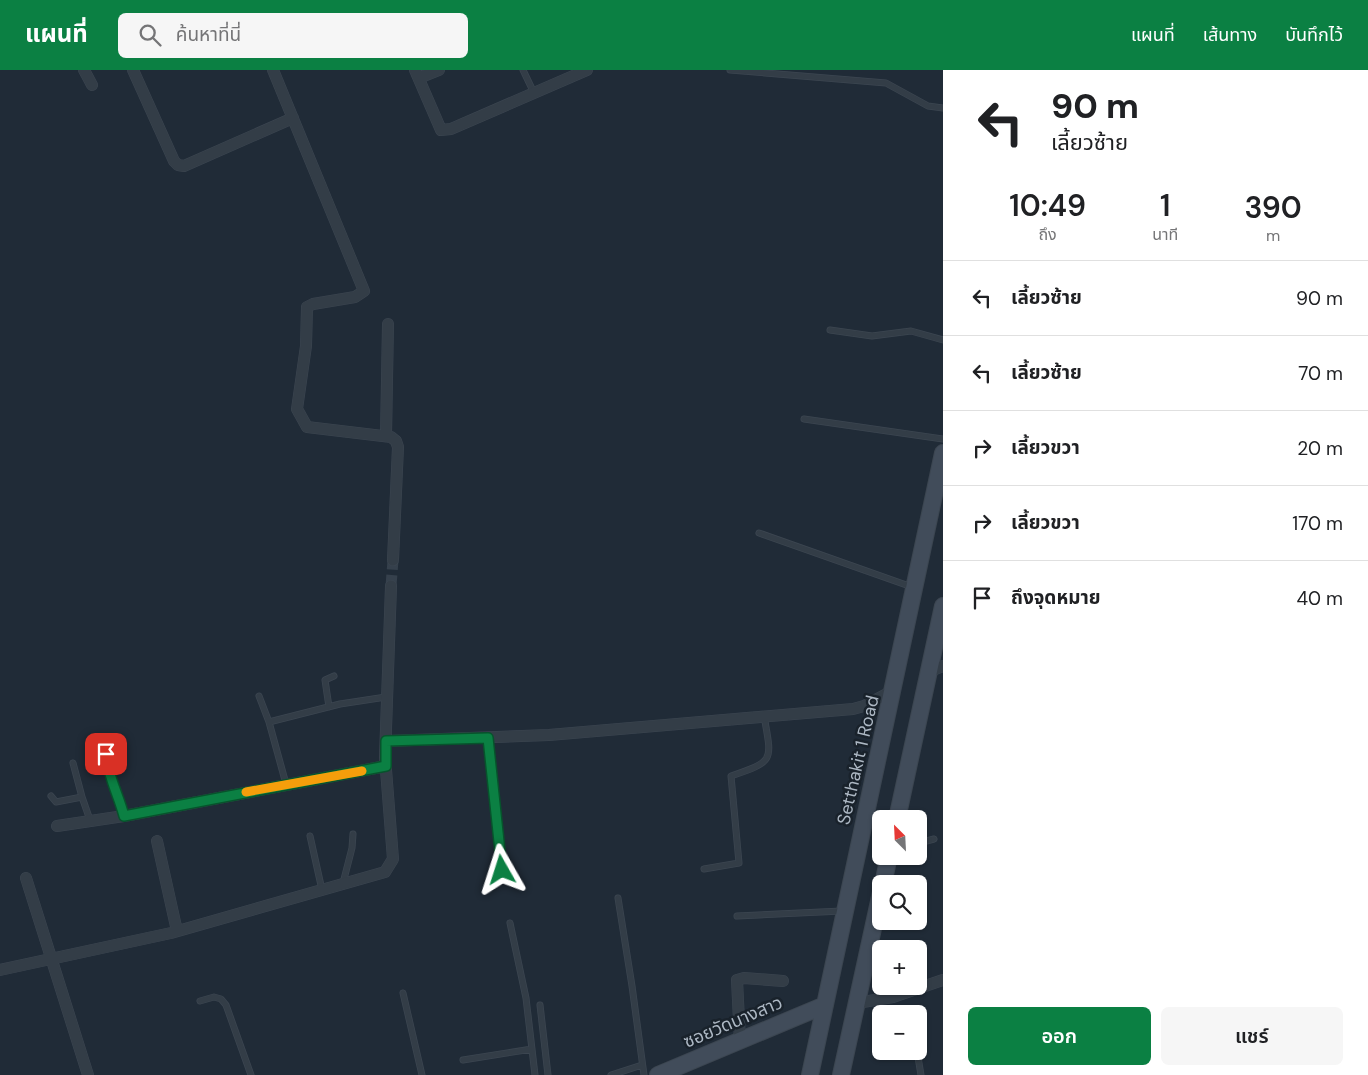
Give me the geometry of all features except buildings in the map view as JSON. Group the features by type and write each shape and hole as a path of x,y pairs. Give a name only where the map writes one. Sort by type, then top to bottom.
{"main road":[{"name":"Setthakit 1 Road","path":"810,1075 844,911 894,690 943,453"},
{"path":"899,810 936,669 943,606"},
{"path":"841,1075 873,930"},
{"name":"ซอยวัดนางสาว","path":"658,1075 825,1005"}],"street":[{"path":"84,70 92,85"},
{"path":"133,70 174,161 178,165 184,166 293,118"},
{"path":"272,70 364,291 355,297 307,307 306,346 297,409 307,427 386,436 396,441 398,448 394,560"},
{"path":"438,70 417,74 441,130 451,129 587,70"},
{"path":"386,436 388,324"},
{"path":"0,970 177,930 342,886 385,872 393,859 386,766 386,697 391,586"},
{"path":"386,741 549,735 859,708 894,690"},
{"path":"57,826 124,816 386,766"},
{"path":"158,840 177,930"},
{"path":"26,878 88,1075"},
{"path":"740,1040 737,980 744,978 783,981"},
{"path":"857,1003 893,997 943,980"}],"lane":[{"path":"523,70 534,93"},
{"path":"730,70 886,83 928,106 943,108"},
{"path":"830,330 872,336 911,331 943,340"},
{"path":"804,419 943,438"},
{"path":"759,533 914,588"},
{"path":"329,707 324,684 325,680 334,676"},
{"path":"258,696 269,722 286,784"},
{"path":"269,722 329,707 386,697"},
{"path":"704,869 739,863 731,776 761,766 767,759 770,751 764,716"},
{"path":"488,738 502,870"},
{"path":"106,754 108,771 118,791 124,816"},
{"path":"72,763 90,820"},
{"path":"51,796 56,802 82,797"},
{"path":"342,886 352,848 353,834"},
{"path":"310,836 322,890"},
{"path":"928,840 934,839"},
{"path":"618,898 644,1075"},
{"path":"737,916 844,911"},
{"path":"510,923 526,998 535,1075"},
{"path":"403,993 422,1075"},
{"path":"200,1000 221,999 226,1005 251,1075"},
{"path":"540,1006 548,1075"},
{"path":"463,1060 532,1049"},
{"path":"918,1060 921,1075"},
{"path":"611,1075 642,1065"}],"tunnel":[{"path":"391,586 393,560"}],"slow traffic":[{"path":"246,792 362,771"}],"route":[{"path":"106,754 108,771 118,791 124,816 198,800 386,766 386,741 488,738 502,870"}]}
